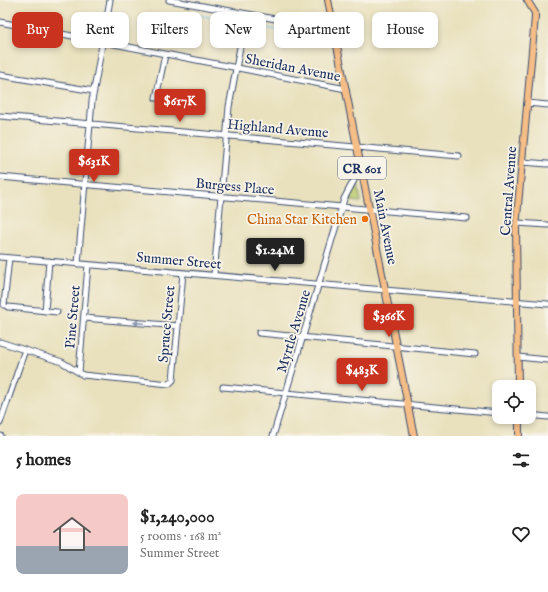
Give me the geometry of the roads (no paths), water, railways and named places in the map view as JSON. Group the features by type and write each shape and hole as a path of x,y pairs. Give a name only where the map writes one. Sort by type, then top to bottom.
{"main road":[{"name":"Main Avenue","path":"328,0 330,12"},
{"name":"Central Avenue","path":"518,380 517,223 535,18 535,13 528,0"},
{"name":"Main Avenue","path":"337,48 362,166 414,436"},
{"path":"519,424 519,436"}],"street":[{"path":"108,12 110,0"},
{"path":"169,0 235,12"},
{"name":"Sheridan Avenue","path":"0,22 71,36"},
{"path":"78,264 92,101 102,48"},
{"name":"Sheridan Avenue","path":"129,48 346,89"},
{"path":"214,275 229,107 240,48"},
{"path":"156,98 165,55"},
{"path":"0,75 94,92"},
{"path":"527,103 548,104"},
{"name":"Highland Avenue","path":"0,116 459,156"},
{"path":"522,162 548,164"},
{"name":"Myrtle Avenue","path":"274,436 342,207 362,166"},
{"name":"Burgess Place","path":"0,177 467,218"},
{"path":"517,223 548,226"},
{"name":"Summer Street","path":"0,257 548,304"},
{"path":"9,258 6,306 57,312"},
{"path":"44,311 49,261"},
{"name":"Pine Street","path":"79,372 88,264"},
{"name":"Spruce Street","path":"79,372 83,375 169,384 173,377 183,273"},
{"path":"84,318 178,326"},
{"path":"259,333 475,354"},
{"path":"0,342 62,362 79,372"},
{"path":"0,423 25,350"},
{"path":"518,357 548,360"},
{"path":"223,387 492,412"},
{"path":"536,416 548,417"}],"waterway":[{"path":"202,16 210,17"},
{"path":"266,28 274,29"}],"place":[{"name":"China Star Kitchen","path":"365,219"}]}
